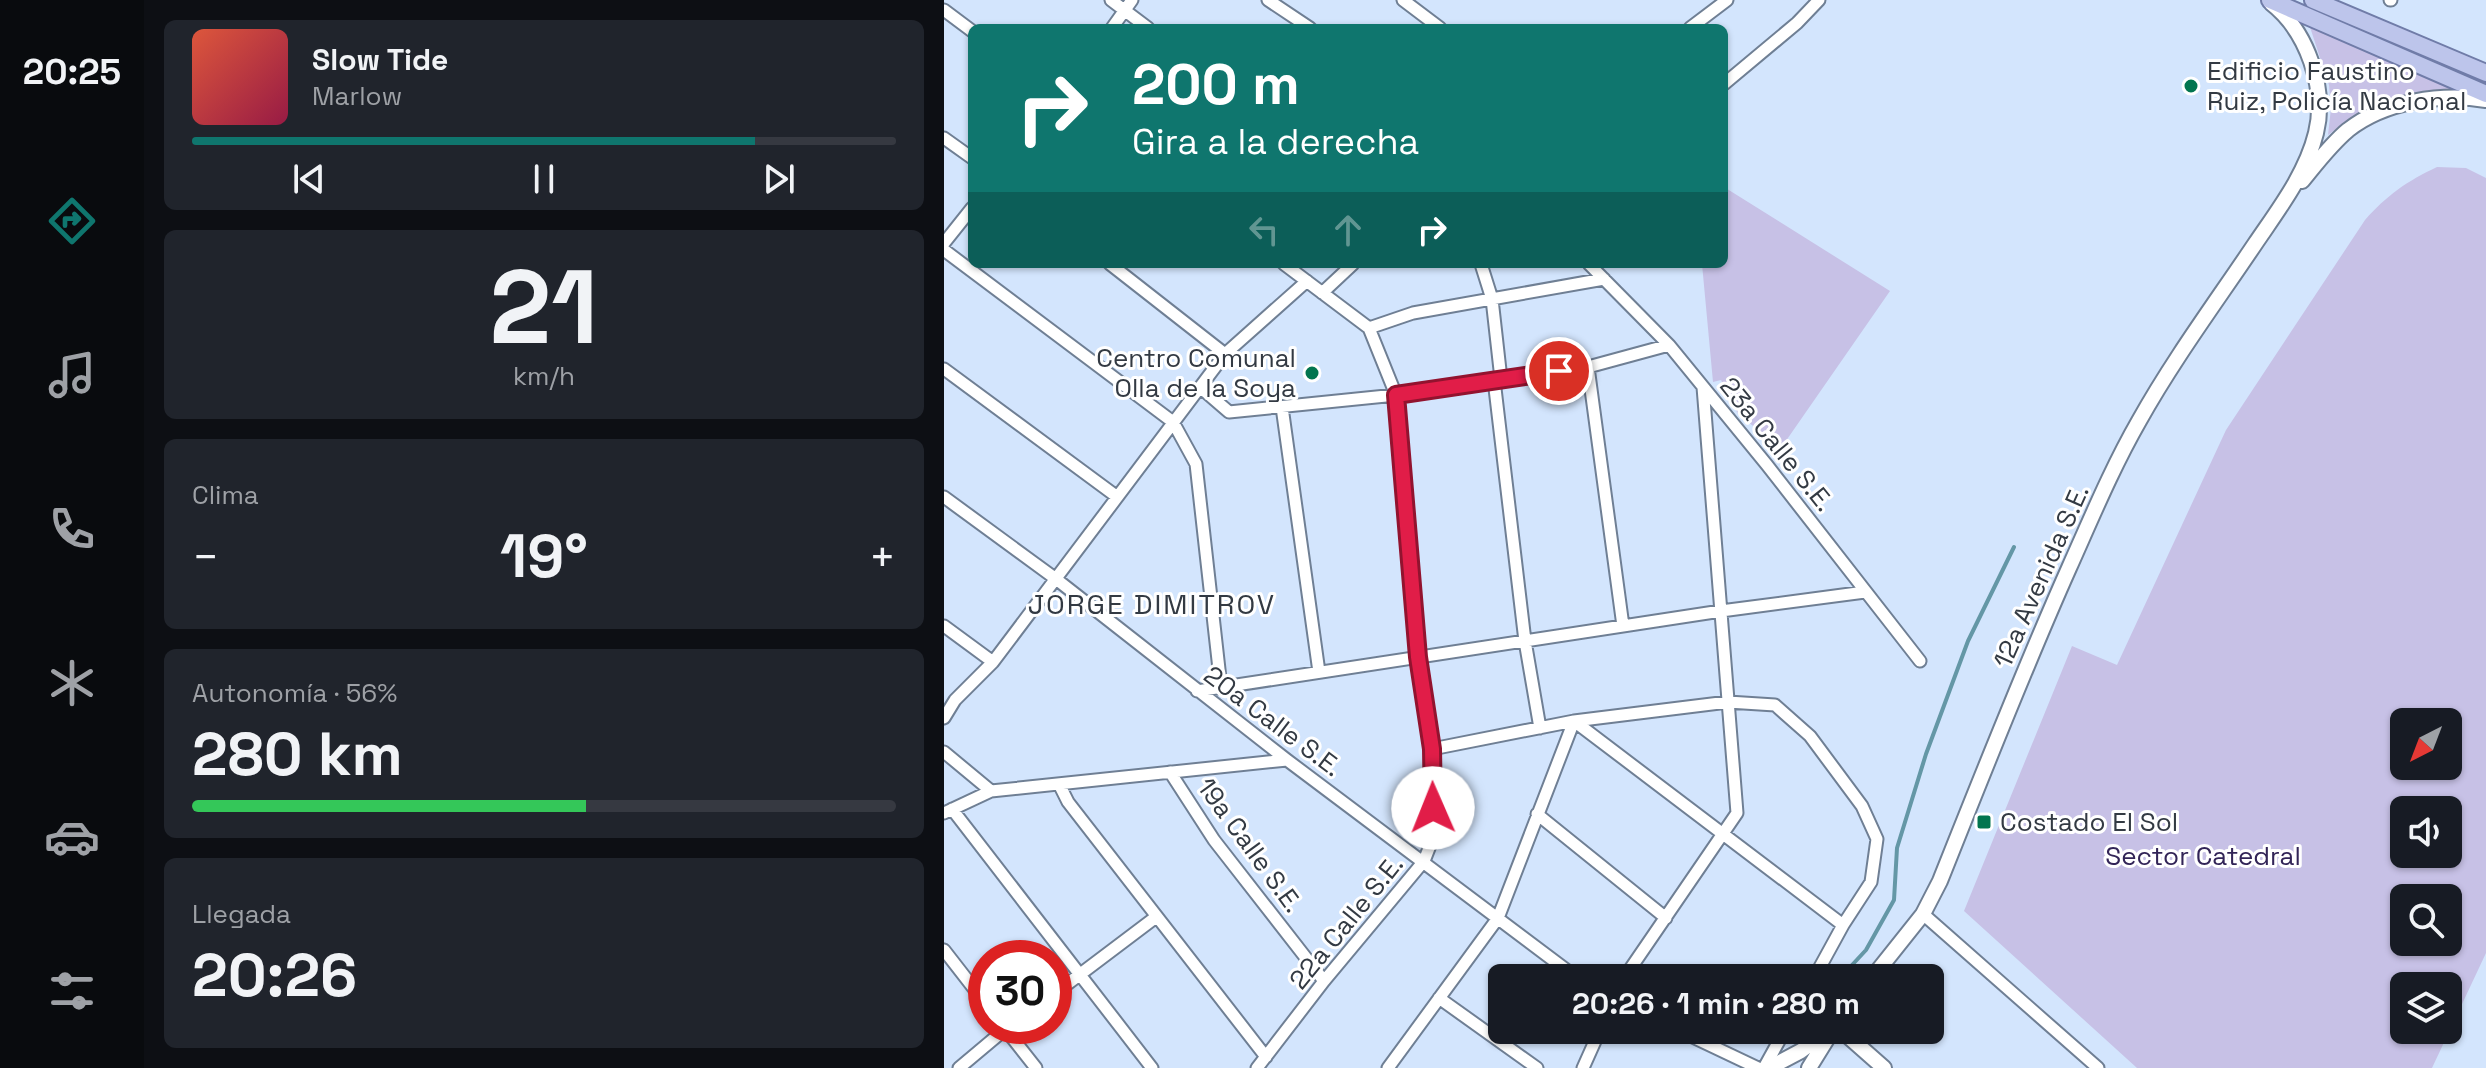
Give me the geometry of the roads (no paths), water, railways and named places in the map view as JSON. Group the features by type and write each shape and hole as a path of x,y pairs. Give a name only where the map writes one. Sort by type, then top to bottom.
{"main road":[{"path":"2269,0 2486,94"},
{"path":"2313,0 2486,73"}],"street":[{"path":"1111,0 1128,5 1145,24"},
{"path":"1268,0 1304,24"},
{"path":"1403,0 1435,24"},
{"path":"1695,24 1727,0"},
{"path":"1728,81 1797,23 1819,0"},
{"name":"12a Avenida S.E.","path":"1883,964 1923,914 1940,881 2034,648 2112,474 2154,396 2280,206 2311,149 2317,125 2317,88 2309,58 2297,31 2269,0"},
{"path":"1115,24 1128,5"},
{"path":"944,10 968,28"},
{"name":"12a Avenida S.E.","path":"2280,206 2343,135 2373,115 2426,100 2486,100"},
{"path":"944,138 968,155"},
{"path":"944,243 968,213"},
{"path":"944,250 1173,422 1196,464 1221,687"},
{"path":"1115,268 1225,354"},
{"path":"1289,268 1369,328 1413,313 1604,279"},
{"path":"1322,293 1349,268"},
{"path":"1482,268 1492,299 1525,641 1540,728"},
{"name":"23a Calle S.E.","path":"1593,268 1669,345 1920,661"},
{"path":"944,718 955,700 993,662 1225,354 1307,281"},
{"name":"22a Calle S.E.","path":"1257,1068 1324,981 1424,861 1433,838 1432,749 1418,657 1396,395 1369,328"},
{"path":"1200,387 1229,412 1396,395 1588,367 1669,345"},
{"path":"1588,367 1623,626"},
{"path":"944,369 1116,496"},
{"path":"1634,964 1737,813 1703,387"},
{"path":"1282,407 1319,672"},
{"name":"20a Calle S.E.","path":"944,497 1056,579 1287,760 1559,964"},
{"path":"1197,691 1865,592"},
{"path":"944,626 993,662"},
{"path":"1432,749 1574,721 1728,702 1775,705 1810,736 1862,806 1877,839 1871,882 1822,964"},
{"path":"1388,1068 1498,918 1574,721"},
{"path":"1574,721 1843,925"},
{"path":"944,752 991,791"},
{"path":"1152,1068 948,811 991,791 1287,760"},
{"name":"19a Calle S.E.","path":"1170,772 1214,840 1324,981"},
{"path":"1059,784 1068,802 1266,1057"},
{"path":"1537,814 1666,918"},
{"path":"1923,914 2098,1068"},
{"path":"1072,982 1156,917"},
{"path":"944,950 968,981"},
{"path":"1439,998 1537,1068"},
{"path":"959,1068 987,1044"},
{"path":"1018,1044 1036,1068"},
{"path":"1583,1068 1594,1044"},
{"path":"1707,1044 1758,1068"},
{"path":"1766,1068 1778,1044"},
{"path":"1766,1068 1811,1044"},
{"path":"1809,1068 1822,1044"},
{"path":"1857,1044 1884,1068"}],"waterway":[{"path":"1853,964 1866,950 1894,900 1897,848 1926,754 1968,641 2014,547"}],"place":[{"name":"Edificio Faustino Ruiz, Policía Nacional","path":"2191,86"},
{"name":"Centro Comunal Olla de la Soya","path":"1312,373"},
{"name":"Costado El Sol","path":"1984,822"}],"district":[{"name":"JORGE DIMITROV","path":"1152,604"}],"park label":[{"name":"Sector Catedral","path":"2203,856"}]}
